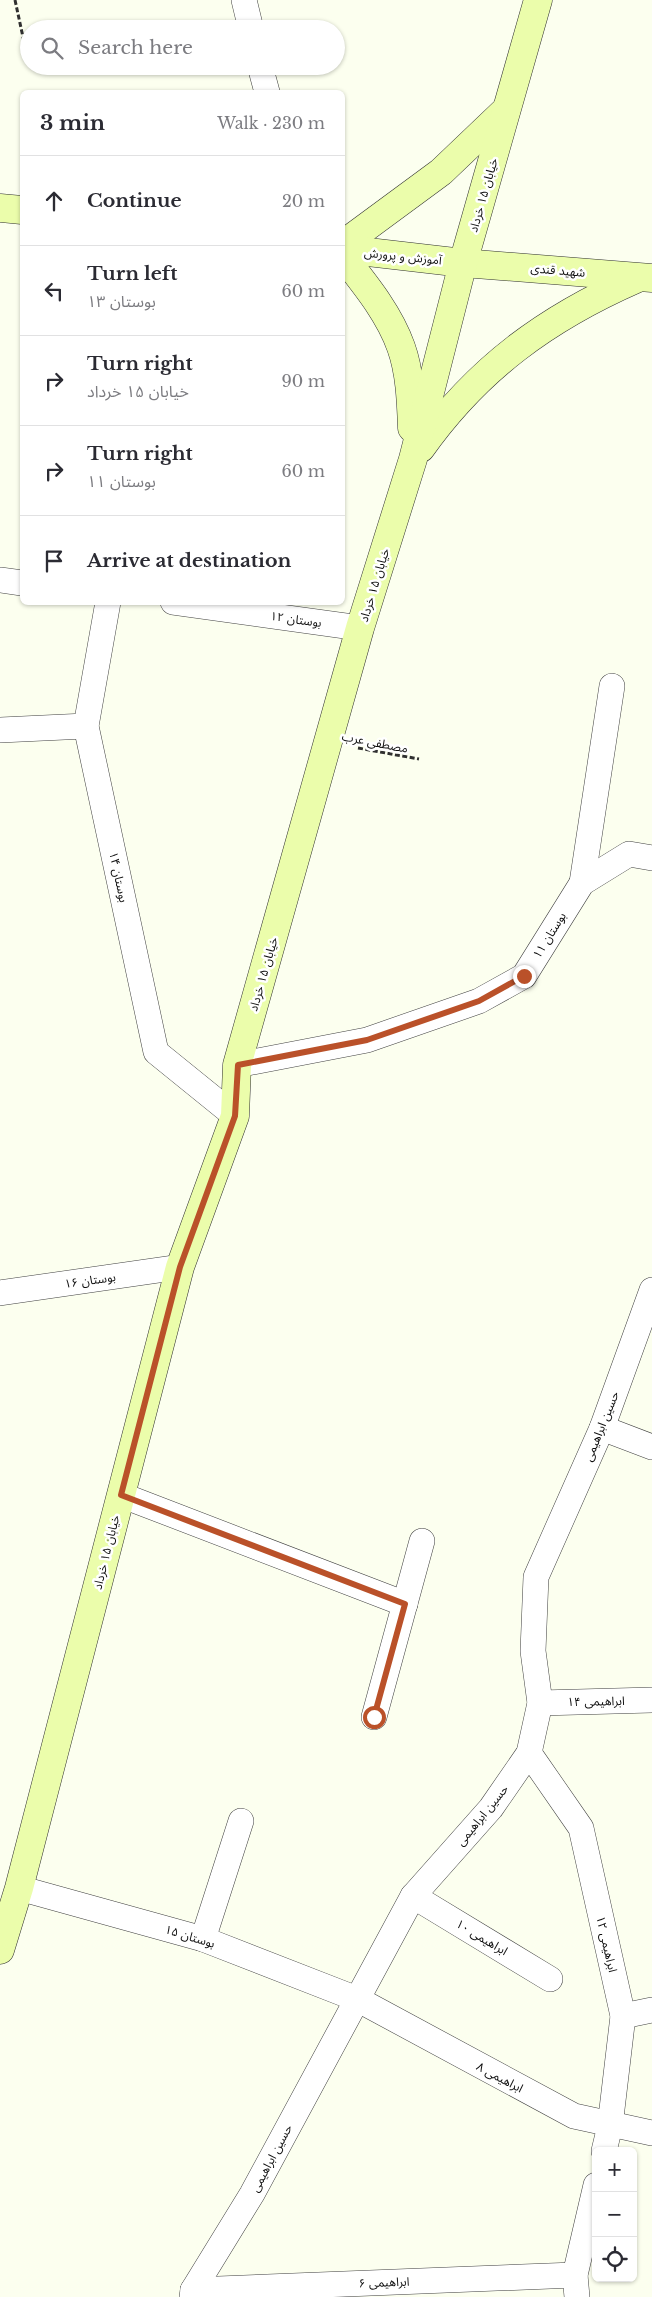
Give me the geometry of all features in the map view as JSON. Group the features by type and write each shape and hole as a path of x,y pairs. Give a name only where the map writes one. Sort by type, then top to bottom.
{"main road":[{"name":"خیابان ۱۵ خرداد","path":"0,1950 20,1888 180,1267 235,1116 238,1065 360,628 413,459 463,263 538,0"},
{"path":"345,242 441,172 507,109"},
{"path":"0,208 20,210"},
{"name":"آموزش و پرورش","path":"345,249 463,263"},
{"path":"345,259 373,294 401,347 411,392 413,459"},
{"name":"شهید قندی","path":"463,263 646,278"},
{"path":"413,459 437,426 463,396 492,367 523,342 574,308 646,278"}],"street":[{"path":"244,0 249,20"},
{"path":"262,75 266,90"},
{"path":"0,580 20,583"},
{"name":"بوستان ۱۴","path":"107,605 86,726 156,1052 235,1116"},
{"name":"بوستان ۱۲","path":"195,605 360,628"},
{"path":"582,883 612,686"},
{"path":"0,730 86,726"},
{"name":"بوستان ۱۱","path":"238,1065 367,1040 479,1001 524,976 582,883 629,854 652,858"},
{"name":"بوستان ۱۶","path":"0,1293 180,1267"},
{"name":"حسین ابراهیمی","path":"192,2293 252,2194 413,1896 491,1808 529,1753 540,1703 534,1651 536,1577 602,1428 652,1290"},
{"path":"602,1428 652,1448"},
{"path":"121,1495 405,1604"},
{"path":"374,1717 422,1541"},
{"name":"ابراهیمی ۱۴","path":"540,1703 652,1700"},
{"name":"ابراهیمی ۱۲","path":"529,1753 581,1828 622,2016 610,2126 605,2147"},
{"path":"203,1939 241,1821"},
{"name":"بوستان ۱۵","path":"20,1888 203,1939 356,1999"},
{"name":"ابراهیمی ۱۰","path":"413,1896 550,1979"},
{"name":"ابراهیمی ۸","path":"356,1999 574,2116 610,2126 652,2133"},
{"path":"622,2016 652,2010"},
{"path":"576,2286 595,2192"},
{"name":"ابراهیمی ۶","path":"192,2293 576,2286"}],"path":[{"path":"15,0 20,23"},
{"name":"مصطفی عرب","path":"328,742 419,760"}],"route":[{"path":"374,1717 405,1604 121,1495 180,1267 235,1116 238,1065 367,1040 479,1001 524,976"}]}
